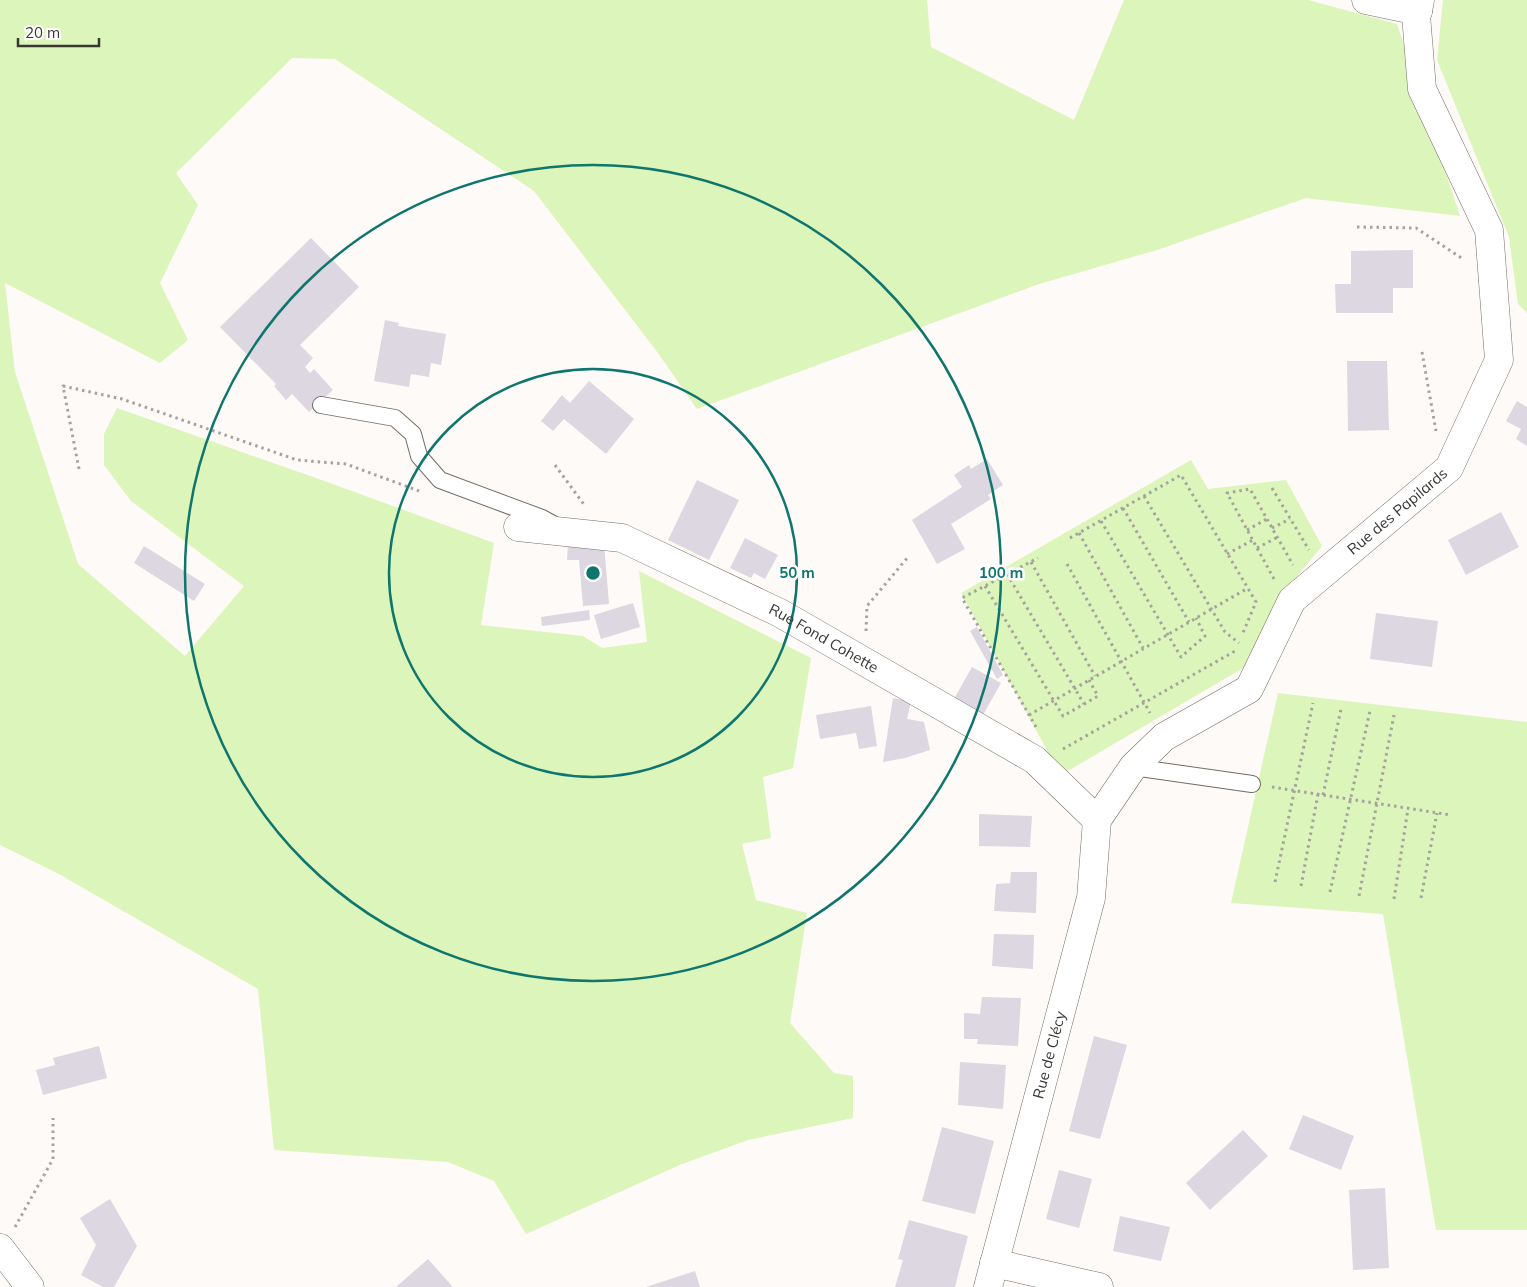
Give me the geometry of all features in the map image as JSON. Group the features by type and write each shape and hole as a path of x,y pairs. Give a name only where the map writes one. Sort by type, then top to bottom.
{"street":[{"path":"1366,0 1419,5"},
{"name":"Rue des Papilards","path":"1097,820 1133,767 1164,737 1249,689 1292,600 1449,468 1499,360 1489,230 1422,89 1416,16 1419,5"},
{"name":"Rue Fond Cohette","path":"518,527 622,538 780,613 1035,760 1097,820"},
{"name":"Rue de Clécy","path":"991,1275 1091,898 1097,820"},
{"path":"1,1249 30,1287"},
{"path":"991,1275 1099,1287"}],"lane":[{"path":"321,405 395,418 413,434 419,456 440,480 542,518 569,532"},
{"path":"1133,767 1252,784"}],"path":[{"path":"1357,227 1416,228 1493,279"},
{"path":"1422,352 1443,474"},
{"path":"80,469 63,386 122,399 297,460 346,464 427,494"},
{"path":"555,465 605,536"},
{"path":"1060,751 1234,652 1256,602 1182,475 1070,538"},
{"path":"1272,488 1309,550"},
{"path":"1292,600 1278,586 1227,493 1250,489 1296,569"},
{"path":"1144,496 1225,632 1238,642"},
{"path":"1123,508 1189,622"},
{"path":"1272,528 1290,518"},
{"path":"1247,530 1267,519"},
{"path":"1101,521 1180,657 1205,636 1196,618"},
{"path":"1079,534 1144,648"},
{"path":"1257,548 1278,537"},
{"path":"1227,554 1253,540"},
{"path":"864,662 867,606 908,557"},
{"path":"1038,558 962,598 1038,731"},
{"path":"1031,562 1095,676"},
{"path":"1067,564 1164,737"},
{"path":"1007,574 1084,704"},
{"path":"985,586 1063,716 1098,696 1089,680"},
{"path":"1029,715 1248,588"},
{"path":"1275,882 1313,702"},
{"path":"1323,795 1340,709"},
{"path":"1330,892 1370,711"},
{"path":"1359,896 1394,715"},
{"path":"1252,784 1451,816"},
{"path":"1301,886 1318,794"},
{"path":"1394,899 1408,809"},
{"path":"1421,898 1437,813"},
{"path":"1,1249 53,1159 53,1118"}],"green space":[{"path":"0,0 927,0 931,47 1074,120 1124,0 1308,0 1397,24 1460,216 1306,198 1157,250 1039,284 697,409 658,353 534,191 335,59 292,58 176,173 198,205 160,283 188,340 160,363 5,283 15,372 78,564 185,656 244,586 131,501 104,465 104,434 117,408 494,543 481,625 583,636 602,648 647,642 639,571 811,658 793,768 763,777 771,838 742,844 756,900 807,913 790,1023 834,1073 853,1076 853,1118 748,1140 682,1164 526,1234 494,1181 448,1162 274,1150 258,989 59,874 0,845"},
{"path":"1443,0 1527,0 1527,313 1518,304 1509,237 1437,60"},
{"path":"1191,460 1208,489 1286,480 1322,546 1276,602 1250,664 1066,772 1059,772 961,593"},
{"path":"1278,693 1527,722 1527,1230 1436,1230 1383,914 1231,903"}],"building":[{"path":"311,238 359,287 300,345 313,358 305,367 310,373 314,369 333,390 309,412 292,394 286,400 274,386 276,384 220,327"},
{"path":"1413,250 1413,288 1393,288 1393,313 1336,313 1335,284 1351,284 1351,251"},
{"path":"385,320 399,323 398,326 446,334 441,365 431,363 429,377 411,374 409,387 374,381"},
{"path":"1347,361 1387,361 1389,430 1348,431"},
{"path":"589,381 634,419 606,454 564,419 553,431 541,421 562,395 570,403"},
{"path":"1517,401 1527,407 1527,446 1516,439 1521,429 1506,421"},
{"path":"987,459 1003,485 988,495 991,499 951,524 965,549 937,564 912,520 962,487 954,475 969,465 971,469"},
{"path":"697,480 739,500 709,560 668,540"},
{"path":"1501,512 1519,547 1466,575 1448,540"},
{"path":"745,538 778,555 765,579 754,573 751,578 730,568"},
{"path":"568,543 604,543 609,604 583,606 579,560 567,560"},
{"path":"144,546 205,584 194,601 134,563"},
{"path":"633,603 640,627 601,639 594,615"},
{"path":"589,610 590,620 542,626 541,617"},
{"path":"1376,613 1438,621 1432,667 1370,659"},
{"path":"977,627 1003,675 997,679 970,631"},
{"path":"972,667 1001,683 983,715 954,699"},
{"path":"893,698 911,701 907,719 924,722 930,750 905,758 883,762"},
{"path":"871,706 877,746 859,749 856,733 820,739 816,715"},
{"path":"979,814 1032,816 1030,847 979,846"},
{"path":"1011,872 1037,872 1036,913 994,911 996,884 1010,883"},
{"path":"994,934 1034,935 1033,969 992,966"},
{"path":"982,997 1021,998 1018,1046 977,1044 978,1039 964,1039 964,1013 980,1014"},
{"path":"1094,1036 1127,1045 1100,1139 1069,1131"},
{"path":"99,1046 107,1078 43,1095 36,1070 55,1065 53,1058"},
{"path":"960,1062 1006,1065 1003,1109 958,1105"},
{"path":"1303,1115 1354,1136 1341,1170 1289,1149"},
{"path":"942,1127 994,1141 975,1214 922,1201"},
{"path":"1243,1130 1268,1156 1210,1210 1186,1183"},
{"path":"1059,1170 1092,1179 1079,1228 1046,1219"},
{"path":"1385,1188 1389,1268 1353,1270 1349,1190"},
{"path":"110,1199 137,1246 114,1287 103,1287 81,1275 96,1245 80,1218"},
{"path":"1120,1216 1170,1227 1161,1261 1113,1251"},
{"path":"909,1220 968,1236 955,1287 895,1287 903,1260 898,1259"},
{"path":"428,1259 453,1287 396,1287"},
{"path":"695,1271 700,1287 646,1287"}]}
